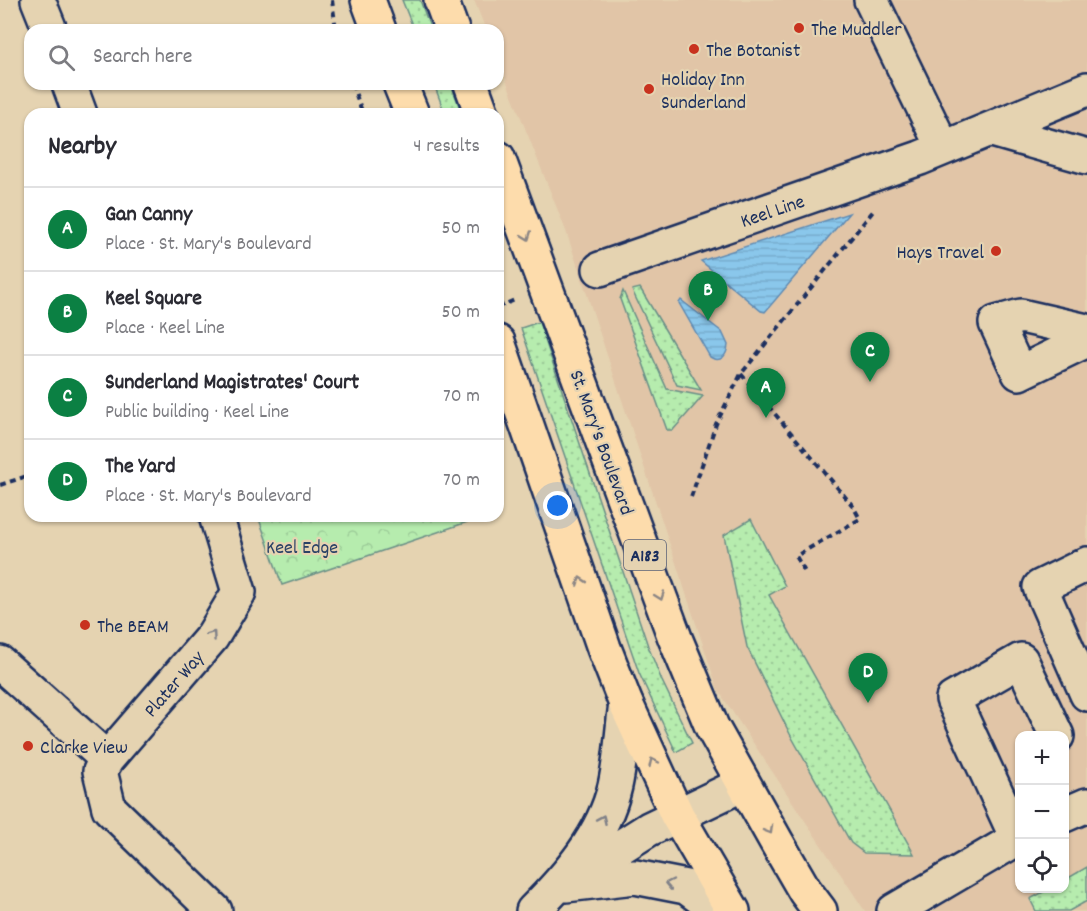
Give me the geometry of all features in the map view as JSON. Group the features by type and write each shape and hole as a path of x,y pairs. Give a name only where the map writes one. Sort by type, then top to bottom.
{"highway":[{"path":"368,0 378,24"},
{"path":"441,0 450,24"},
{"path":"402,90 410,108"},
{"path":"473,90 480,108"},
{"name":"St. Mary's Boulevard","path":"504,174 675,638 712,727 743,784 820,911"},
{"path":"504,359 604,648 626,704 677,815 733,911"}],"street":[{"path":"38,0 48,24"},
{"path":"871,0 944,148"},
{"path":"71,90 78,108"},
{"name":"Keel Line","path":"600,269 920,158 1087,90"},
{"path":"992,130 1087,157"},
{"path":"1087,331 1021,316 996,322 1019,373 1087,340"},
{"name":"Plater Way","path":"107,759 212,637 239,592 218,522"},
{"path":"1087,564 1040,587 1087,694"},
{"path":"1015,832 953,699 1020,660 1054,731"},
{"path":"0,663 107,759 100,771 109,808 215,911"},
{"path":"533,911 558,885 596,834 606,812 615,787 626,704"},
{"path":"558,885 649,829 743,784"},
{"path":"1069,813 1087,805"},
{"path":"894,911 1016,839"},
{"path":"558,885 635,877 686,887 719,911"}],"path":[{"path":"332,0 335,24"},
{"path":"354,90 361,108"},
{"path":"691,497 716,424 741,375 866,219 883,202"},
{"path":"741,375 853,506 860,519 796,556 806,574"},
{"path":"0,485 24,477"}],"shaded area":[{"path":"474,0 1087,0 1087,911 865,911 718,690 566,231 504,75 504,24 484,24"}],"green space":[{"path":"402,0 420,0 429,24 412,24"},
{"path":"436,90 453,90 460,108 443,108"},
{"path":"640,288 701,390 677,385 632,290"},
{"path":"623,291 667,389 703,396 673,430 667,430 620,299"},
{"path":"539,322 648,646 692,743 676,752 639,673 521,328"},
{"path":"751,519 785,586 769,595 914,854 864,853 851,843 790,734 747,647 724,535"},
{"name":"Keel Edge","path":"260,522 467,522 282,585"},
{"path":"1087,867 1087,901 1069,911 1036,911 1030,899 1041,893 1069,893 1069,878"}],"water":[{"path":"849,213 765,312 701,261"},
{"path":"681,300 722,332 728,345 723,357 714,359 710,357 679,303"}],"place":[{"name":"The Muddler","path":"799,28"},
{"name":"The Botanist","path":"694,49"},
{"name":"Holiday Inn Sunderland","path":"649,89"},
{"name":"Hays Travel","path":"996,251"},
{"name":"Keel Square","path":"708,321"},
{"name":"Sunderland Magistrates' Court","path":"870,382"},
{"name":"Gan Canny","path":"766,418"},
{"name":"The BEAM","path":"85,625"},
{"name":"The Yard","path":"868,703"},
{"name":"Clarke View","path":"28,746"}]}
